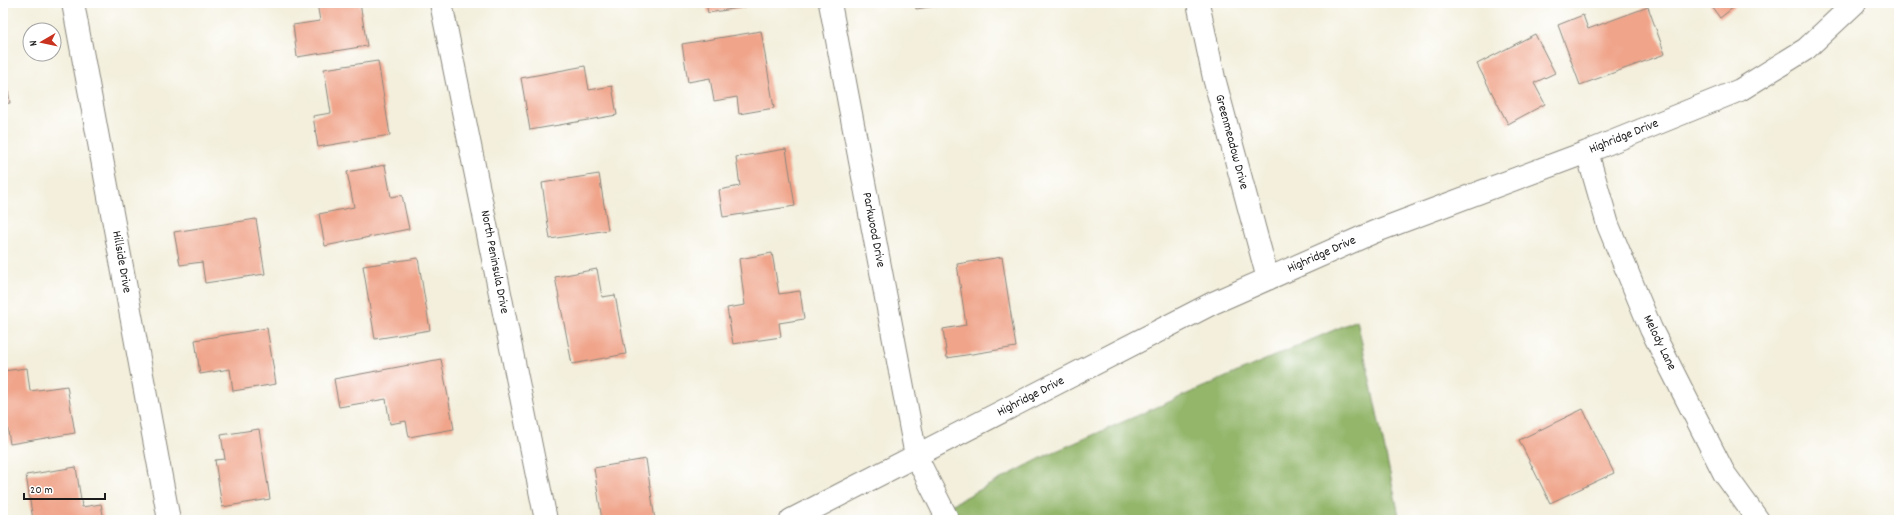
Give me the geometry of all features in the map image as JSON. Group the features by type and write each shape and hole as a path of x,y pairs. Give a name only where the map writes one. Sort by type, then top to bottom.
{"street":[{"name":"Hillside Drive","path":"73,3 169,520"},
{"name":"North Peninsula Drive","path":"441,3 546,520"},
{"name":"Parkwood Drive","path":"830,3 916,456 948,520"},
{"name":"Greenmeadow Drive","path":"1198,3 1214,78 1268,279"},
{"name":"Highridge Drive","path":"791,520 1213,303 1374,232 1587,152 1740,90 1806,49 1854,3"},
{"name":"Melody Lane","path":"1587,152 1608,225 1651,329 1724,473 1758,520"}],"green space":[{"path":"1357,320 1400,520 922,520 1047,455"}],"building":[{"path":"317,3 360,3 367,46 297,57 293,25 320,21"},
{"path":"706,3 745,3 745,7 708,13"},
{"path":"915,3 947,3 948,4 916,9"},
{"path":"1709,3 1739,3 1720,18"},
{"path":"1648,7 1665,54 1580,85 1558,25 1583,15 1588,29"},
{"path":"761,31 774,108 739,114 737,97 714,101 710,78 688,82 682,44"},
{"path":"1535,34 1555,73 1534,83 1545,104 1508,124 1477,64"},
{"path":"3,58 10,103 3,104"},
{"path":"378,61 390,135 318,147 313,116 331,113 324,69"},
{"path":"585,66 589,90 612,86 617,115 530,130 521,78"},
{"path":"786,149 795,206 723,217 719,190 740,186 736,157"},
{"path":"385,165 391,197 402,195 409,229 325,246 319,214 354,207 347,172"},
{"path":"599,174 608,230 550,239 542,183"},
{"path":"256,219 265,274 205,283 202,262 180,265 174,232"},
{"path":"772,253 779,294 800,291 804,319 779,323 781,337 733,344 727,308 745,305 739,259"},
{"path":"1002,257 1016,347 947,358 943,329 966,325 957,264"},
{"path":"418,258 430,330 375,339 363,266"},
{"path":"597,269 602,297 615,295 626,354 572,364 555,277"},
{"path":"267,328 276,384 233,391 230,369 200,374 195,340"},
{"path":"441,359 454,429 409,437 406,421 390,424 386,399 339,407 334,379"},
{"path":"27,368 30,391 67,386 75,433 10,444 3,398 3,371"},
{"path":"1583,409 1614,473 1550,503 1519,440"},
{"path":"259,429 270,499 222,507 215,460 225,459 221,435"},
{"path":"646,459 655,520 602,520 594,468"},
{"path":"76,467 82,507 101,504 104,520 33,520 26,475"}]}
